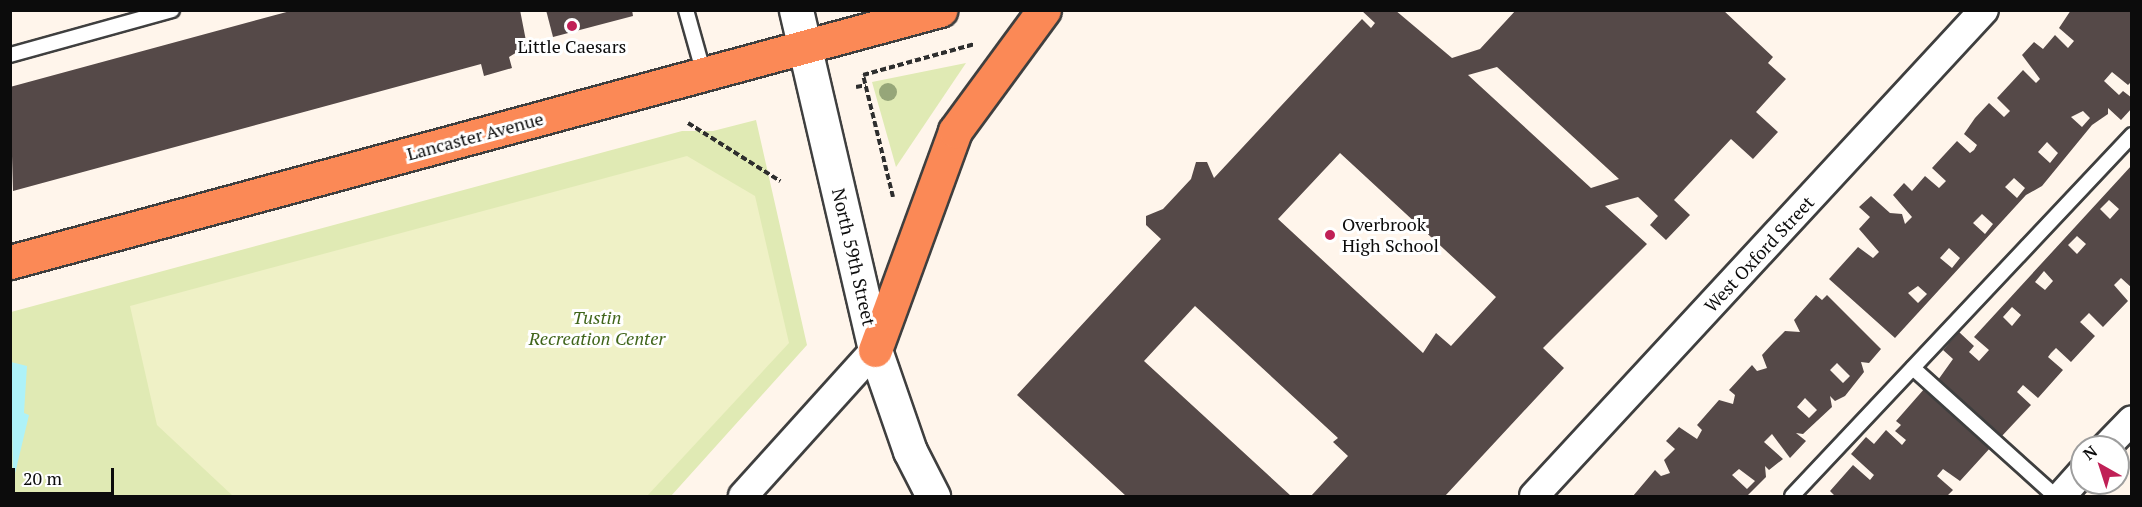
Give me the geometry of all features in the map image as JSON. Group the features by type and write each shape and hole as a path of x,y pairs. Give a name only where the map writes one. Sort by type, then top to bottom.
{"highway":[{"name":"Lancaster Avenue","path":"10,262 940,10"},
{"path":"875,350 955,131 1044,10"}],"street":[{"name":"North 59th Street","path":"796,10 875,350 910,452 933,496"},
{"name":"West Oxford Street","path":"1534,496 1984,10"},
{"path":"743,496 875,350"},
{"path":"2118,435 2132,420"}],"lane":[{"path":"10,55 172,10"},
{"path":"686,10 704,74"},
{"path":"1792,496 2132,135"},
{"path":"1913,368 2055,496"}],"path":[{"path":"895,206 864,75 988,41"},
{"path":"856,87 866,85"},
{"path":"688,123 780,181"}],"green space":[{"path":"966,63 896,167 872,82"},
{"name":"Tustin Recreation Center","path":"756,120 807,345 671,496 11,496 11,312 682,131 713,131"},
{"name":"Tustin Recreation Center","path":"687,156 755,196 789,343 647,496 233,496 157,425 130,306"}],"water":[{"path":"11,362 27,366 24,413 29,415 13,482"}],"building":[{"path":"294,10 520,10 527,46 509,57 512,68 484,76 481,64 13,191 10,87"},
{"name":"Little Caesars","path":"546,10 632,10 633,16 553,37"},
{"name":"Overbrook High School","path":"1361,10 1395,10 1452,58 1480,49 1516,10 1723,10 1773,57 1768,63 1786,79 1756,112 1778,132 1753,159 1731,139 1674,200 1690,215 1666,240 1650,225 1658,216 1638,197 1605,206 1647,244 1543,348 1564,368 1445,496 1311,496 1348,456 1333,442 1338,438 1195,306 1144,361 1291,496 1126,496 1017,395 1161,239 1146,225 1146,216 1163,209 1191,179 1196,162 1207,162 1214,178 1362,19 1371,28 1375,23","holes":["1497,67 1619,179 1591,188 1468,75","1340,153 1496,297 1451,346 1436,333 1423,353 1278,219"]},
{"path":"2071,10 2132,10 2132,81 2128,85 2112,72 2104,81 2119,95 2123,91 2132,98 2132,108 2121,120 2108,108 2108,114 2092,125 2042,186 2026,195 1895,338 1829,279 1858,247 1873,258 1879,252 1859,229 1870,217 1859,207 1871,196 1890,213 1902,214 1905,224 1912,217 1893,195 1904,183 1912,191 1925,176 1939,188 1946,181 1932,168 1957,141 1970,153 1974,150 1977,145 1964,134 1975,118 1989,103 2004,117 2010,111 1997,98 2023,70 2036,83 2040,79 2022,55 2034,42 2043,49 2055,35 2068,48 2074,41 2059,28","holes":["2083,111 2090,118 2082,127 2071,117","2047,142 2058,153 2050,163 2038,152","2014,178 2025,188 2017,198 2005,187","1982,214 1993,224 1985,234 1973,223","1949,248 1960,258 1952,268 1940,258","1918,286 1927,294 1918,303 1908,293"]},
{"path":"2132,165 2132,288 2121,278 2114,285 2128,301 2103,327 2089,313 2080,322 2095,336 2071,362 2056,348 2051,353 2048,357 2063,370 2038,398 2023,385 2017,392 2031,405 2001,437 1938,380 1953,359 1943,350 1959,332 1974,346 1969,352 1979,361 1989,350 1974,337","holes":["2109,200 2119,209 2110,219 2100,209","2077,236 2086,244 2077,254 2068,245","2044,271 2053,281 2045,290 2035,282","2012,307 2021,315 2012,326 2003,317"]},
{"path":"1816,295 1822,300 1827,295 1881,349 1869,363 1861,362 1864,372 1845,396 1835,401 1830,396 1832,407 1803,434 1796,433 1806,441 1790,458 1772,434 1764,442 1783,459 1769,470 1765,466 1766,477 1747,496 1633,496 1655,470 1661,476 1670,473 1664,460 1675,449 1666,441 1679,427 1697,439 1702,430 1697,425 1719,400 1733,404 1735,395 1729,390 1752,365 1757,371 1767,368 1762,355 1774,342 1785,331 1800,332 1794,320","holes":["1837,363 1850,376 1843,383 1830,370","1805,398 1817,410 1809,418 1797,407","1739,469 1755,481 1747,489 1732,475"]},
{"path":"1925,388 1991,447 1960,481 1943,469 1937,476 1953,490 1947,496 1835,496 1830,491 1853,465 1870,480 1874,475 1851,454 1866,437 1874,444 1886,430 1902,445 1906,440 1895,431 1901,425 1896,421"}],"place":[{"name":"Little Caesars","path":"572,26"},
{"name":"Overbrook High School","path":"1330,235"}]}
